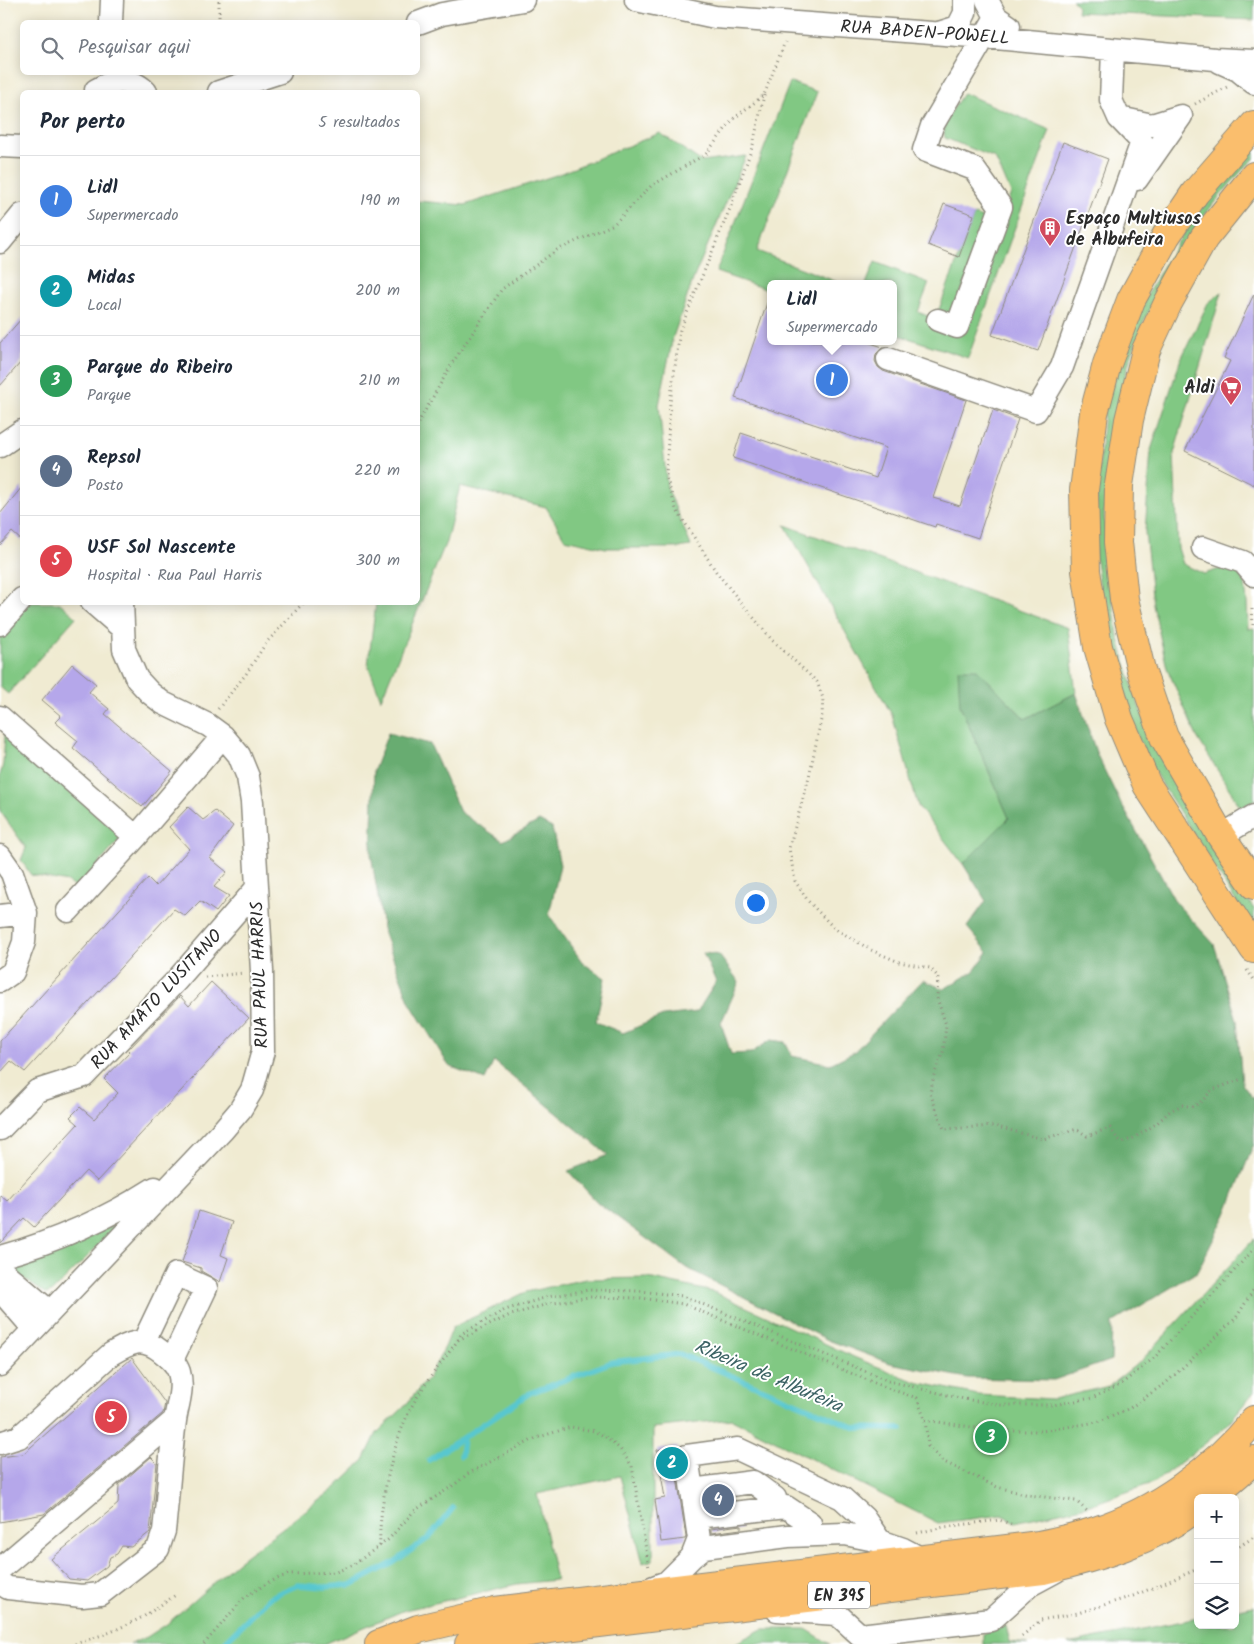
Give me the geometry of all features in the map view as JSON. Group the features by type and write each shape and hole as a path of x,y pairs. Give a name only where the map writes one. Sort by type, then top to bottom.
{"main road":[{"path":"1254,125 1195,193 1166,236 1131,300 1106,364 1094,413 1084,490 1086,571 1098,647 1119,719 1147,784 1254,949"},
{"path":"1254,176 1204,238 1168,303 1146,350 1128,420 1119,485 1118,542 1124,599 1141,670 1164,737 1221,836 1254,885"},
{"name":"EN 395","path":"379,1644 418,1629 495,1610 646,1584 922,1559 1039,1545 1096,1531 1153,1505 1180,1489 1235,1444 1254,1420"},
{"path":"1215,1494 1254,1460"},
{"name":"EN 395","path":"468,1644 504,1636 557,1628 1043,1570 1104,1555 1134,1543 1165,1528 1194,1510"}],"street":[{"path":"420,22 442,14 523,0"},
{"name":"RUA BADEN-POWELL","path":"636,0 715,16 1036,41 1113,50 1254,61"},
{"path":"939,34 958,27 965,6"},
{"path":"965,6 976,29 985,37"},
{"path":"938,320 956,327 1001,207 974,169 924,150 932,126 985,37 992,8"},
{"path":"992,8 1012,29 1036,41"},
{"path":"888,359 1036,411 1062,367 1142,142 1119,118 1111,100 1113,50"},
{"name":"RUA BADEN-POWELL","path":"1215,59 1238,70 1254,83"},
{"path":"225,90 271,75"},
{"path":"98,85 121,81 142,86"},
{"path":"1119,118 1152,124 1181,116 1121,203"},
{"path":"0,146 20,146"},
{"path":"0,242 20,217"},
{"path":"0,446 20,432"},
{"path":"1203,548 1243,562 1254,575"},
{"path":"0,624 20,601"},
{"path":"95,605 122,628"},
{"name":"RUA PAUL HARRIS","path":"0,1365 240,1110 252,1090 263,1051 262,971 252,802 248,777 239,755 216,730 163,703 137,679 124,649 122,605"},
{"path":"0,717 136,837"},
{"path":"68,911 136,837 216,730"},
{"path":"1221,836 1254,816"},
{"path":"4,867 26,913 24,942 4,969"},
{"name":"RUA AMATO LUSITANO","path":"2,1122 37,1091 84,1076 176,981 256,890"},
{"path":"0,916 26,913"},
{"path":"0,1257 16,1253 79,1229 126,1206 182,1172"},
{"path":"0,1269 50,1312"},
{"path":"144,1341 176,1274 206,1288 172,1360"},
{"path":"0,1290 34,1329"},
{"path":"0,1443 19,1438 111,1354 126,1345 144,1341 157,1348 172,1360 179,1373 181,1393 175,1420 164,1531 158,1549 100,1594 82,1596 8,1588 0,1583"},
{"path":"0,1569 175,1420"},
{"path":"880,1541 864,1518 842,1498 738,1449 687,1456 694,1515 704,1547 788,1536 845,1534 903,1548 922,1559"},
{"path":"726,1451 776,1498 845,1534"},
{"path":"694,1515 776,1498"},
{"path":"694,1515 776,1498"},
{"path":"694,1515 776,1498"},
{"path":"646,1584 667,1582 694,1515"},
{"path":"739,1607 837,1614 860,1635 991,1620 1030,1585 1070,1564"}],"path":[{"path":"219,0 219,20"},
{"path":"786,39 764,95 753,145 731,206 680,330 670,403 666,476 676,509 717,573 772,640 816,682 823,698 822,714 809,777 789,848 795,881 808,901 834,928 871,950 898,962 930,968 938,977 937,998 946,1025 943,1053 934,1075 930,1093 944,1129 994,1126 1043,1140 1077,1129 1088,1136 1110,1128 1122,1142 1132,1139 1156,1124 1170,1111 1182,1105 1193,1107 1212,1090 1242,1079"},
{"path":"1196,102 1214,93"},
{"path":"420,420 453,362 502,289 557,250 614,224 651,186 706,154 733,119 764,95"},
{"path":"216,730 272,636 302,605"},
{"path":"1252,609 1254,625"},
{"path":"176,981 262,971"},
{"path":"380,1546 380,1521 388,1477 408,1414 421,1392 458,1340 460,1334 504,1310 548,1296 588,1290 640,1291 683,1296 889,1381 964,1399 1000,1405 1052,1405 1092,1398 1120,1385 1154,1358 1254,1249"},
{"path":"925,1420 997,1431 1042,1431 1097,1422 1130,1408 1167,1382 1236,1318 1254,1289"},
{"path":"458,1340 508,1316 548,1304 589,1298 641,1298 683,1304 887,1388 917,1398 925,1420 928,1446 942,1461 997,1487 1029,1495 1076,1500 1090,1514 1080,1516"},
{"path":"204,1644 245,1597 269,1582 289,1574 336,1572 353,1565 389,1539 414,1511 469,1473 536,1438 571,1427 594,1431 604,1436 620,1449 632,1466 646,1584"},
{"path":"880,1541 944,1527 999,1520 1017,1526"},
{"path":"1239,1546 1254,1537"},
{"path":"1022,1636 1041,1620 1078,1613 1133,1596 1194,1571"},
{"path":"75,1644 111,1632 143,1617 177,1594"}],"green space":[{"path":"1072,0 1254,0 1254,20 1077,12 1078,6"},
{"path":"790,82 817,92 757,251 832,280 767,280 767,290 716,272"},
{"path":"963,93 1050,130 968,358 897,334 897,280 868,280 875,262 929,283 918,312 935,319 959,336 1011,193 995,158 945,138 945,127 953,108"},
{"path":"660,133 702,162 746,156 694,277 673,337 659,405 667,487 691,546 676,548 606,548 565,539 546,507 460,486 446,542 420,605 420,201 465,205 559,174"},
{"path":"1254,144 1254,159 1213,204 1188,239 1165,278 1144,321 1129,362 1115,415 1107,468 1104,516 1118,636 1149,735 1188,810 1254,909 1254,930 1155,773 1138,738 1107,637 1095,554 1095,514 1104,412 1134,316 1206,195"},
{"path":"974,215 990,221 952,314 938,312"},
{"path":"1222,292 1174,453 1178,548 1183,564 1204,574 1223,568 1236,570 1245,583 1248,629 1254,628 1254,800 1241,808 1197,737 1167,668 1153,605 1145,532 1151,450 1180,361 1208,303"},
{"path":"785,525 1068,628 1076,693 1025,719 977,669 960,705 1009,818 963,864 918,806 892,715"},
{"path":"26,605 62,605 76,617 8,694 0,687 0,635"},
{"path":"376,605 420,605 381,699 368,665"},
{"path":"958,669 977,669 1025,719 1076,693 1097,755 1118,798 1176,903 1214,944 1237,1020 1242,1084 1254,1097 1254,1144 1226,1214 1197,1272 1112,1323 1111,1360 1054,1380 967,1378 890,1363 828,1340 685,1267 598,1203 568,1171 608,1155 494,1061 485,1080 449,1066 410,1003 384,934 371,854 374,770 388,733 430,744 460,812 503,841 539,821 552,828 560,865 549,915 583,963 605,978 596,1022 623,1033 663,1016 697,1012 716,982 703,953 719,955 739,982 721,1023 731,1054 751,1053 771,1040 785,1042 792,1056 830,1064 854,1052 923,980 944,989 974,971 988,952 967,927 986,901 963,864 1009,818 960,705"},
{"path":"5,734 122,837 77,889 67,882 31,875 21,860 26,848 0,811 0,776 3,764"},
{"path":"114,1225 113,1231 53,1291 46,1294 8,1268 57,1253"},
{"path":"1254,1239 1254,1392 1226,1426 1155,1482 1087,1506 1015,1522 1002,1515 938,1523 732,1419 653,1428 653,1560 643,1563 620,1476 537,1494 556,1580 517,1584 405,1610 324,1644 130,1644 147,1637 167,1624 236,1563 334,1489 364,1460 377,1433 404,1407 428,1378 445,1347 453,1327 526,1292 586,1279 648,1278 714,1292 856,1358 916,1382 978,1395 1053,1399 1109,1386 1142,1360"},
{"path":"1254,1606 1254,1644 1068,1644 1194,1619 1194,1629 1239,1629 1239,1609"},
{"path":"1006,1626 1010,1642 1028,1644 983,1644 983,1634"},
{"path":"762,1629 806,1629 830,1644 734,1644"}],"building":[{"name":"Espaço Multiusos de Albufeira","path":"1063,142 1108,159 1038,351 992,335"},
{"path":"944,204 974,215 959,257 928,245"},
{"name":"Aldi","path":"1254,294 1254,485 1185,451 1230,361 1224,358"},
{"path":"767,303 767,345 877,345 883,347 876,354 875,361 883,371 966,400 933,498 960,506 993,410 1018,419 978,538 936,524 935,527 733,458 741,433 876,478 886,448 735,398"},
{"path":"20,320 20,363 0,386 0,343"},
{"path":"20,489 20,539 12,532 0,545 0,514"},
{"path":"72,664 96,684 89,692 109,709 105,714 172,771 142,807 73,748 78,741 55,722 61,716 42,700"},
{"path":"188,807 203,820 215,811 233,826 210,858 227,872 214,887 229,896 216,912 200,901 185,916 174,909 25,1072 11,1061 0,1073 0,1041 148,878 156,886 189,849 169,827"},
{"path":"211,982 249,1018 97,1181 86,1171 34,1227 24,1218 0,1243 0,1195 7,1201 78,1124 70,1117 80,1107 94,1119 118,1093 104,1079 130,1052 128,1050 180,996 189,1006"},
{"path":"199,1211 232,1222 221,1255 228,1258 220,1282 201,1271 201,1268 182,1262"},
{"path":"132,1358 165,1403 163,1413 44,1514 0,1522 0,1457 23,1454"},
{"path":"678,1447 674,1458 686,1537 685,1539 661,1542 655,1500 665,1498 657,1450"},
{"path":"151,1457 157,1463 150,1532 131,1547 122,1546 117,1554 110,1557 107,1566 87,1581 69,1579 51,1559 118,1504 119,1485"},
{"path":"741,1525 741,1529 711,1533 711,1529"}],"waterway":[{"name":"Ribeira de Albufeira","path":"429,1460 530,1393 612,1362 680,1354 856,1428 902,1429"},
{"name":"Ribeira de Albufeira","path":"461,1456 463,1438"},
{"name":"Ribeira de Albufeira","path":"223,1644 270,1597 298,1585 325,1587 351,1585 393,1563 430,1537 453,1508"}],"place":[{"name":"Espaço Multiusos de Albufeira","path":"1050,247"},
{"name":"Lidl","path":"832,380"},
{"name":"Aldi","path":"1231,406"},
{"name":"USF Sol Nascente","path":"111,1417"},
{"name":"Parque do Ribeiro","path":"991,1437"},
{"name":"Midas","path":"672,1463"},
{"name":"Repsol","path":"718,1500"}]}
